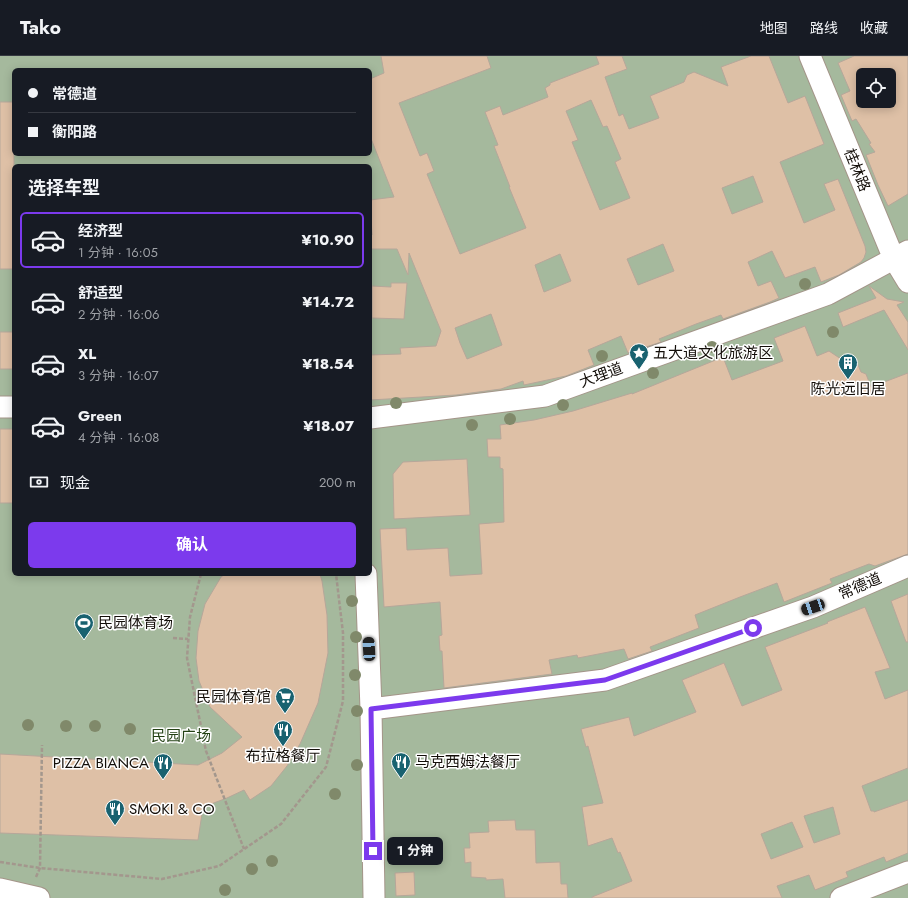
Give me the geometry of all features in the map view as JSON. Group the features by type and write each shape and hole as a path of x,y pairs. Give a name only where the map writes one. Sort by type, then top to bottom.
{"street":[{"name":"桂林路","path":"810,56 901,255 908,282"},
{"name":"大理道","path":"372,418 545,396 828,294 901,255"},
{"path":"0,407 12,407"},
{"name":"常德道","path":"371,709 605,680 813,607 908,566"},
{"path":"366,576 371,709 374,898"},
{"path":"841,898 908,872"},
{"path":"0,889 32,897"}],"path":[{"path":"200,576 190,618 187,658 206,751 244,849"},
{"path":"0,862 40,868 162,879 219,866 281,824 326,767 343,701 343,633 336,576"},
{"path":"173,638 188,639"},
{"path":"32,897 40,868 42,745"}],"green space":[{"name":"五大道文化旅游区","path":"0,56 908,56 908,898 0,898"}],"building":[{"path":"381,56 487,56 491,68 399,103 420,156 427,153 434,171 427,174 460,254 526,228 494,146 498,145 485,112 500,106 503,115 548,97 545,88 550,85 550,83 599,64 596,56 622,56 627,69 605,77 619,116 623,114 629,129 659,118 650,96 684,82 687,75 694,72 728,86 721,67 751,56 769,56 788,103 805,96 824,144 780,162 804,223 835,210 824,184 838,179 865,246 866,252 864,258 861,262 839,275 821,282 815,267 785,278 772,251 748,262 758,286 771,281 779,298 770,302 723,319 721,315 659,339 661,342 628,353 621,336 588,350 594,365 566,376 524,385 523,381 501,389 456,395 372,400 372,355 401,354 400,348 436,346 441,331 409,253 408,275 397,249 372,249 372,200 394,197 372,141 372,78 384,73","holes":["591,100 603,127 607,126 621,159 615,162 630,198 600,210 572,142 578,140 566,111","753,176 763,202 732,214 722,188","663,244 674,271 638,285 627,259","560,254 571,281 544,292 535,265","491,314 502,345 467,359 455,328"]},
{"path":"854,56 908,56 908,194 888,206 866,155 875,152 869,144 871,143 856,119 852,121 841,95 850,91 838,63"},
{"path":"0,102 12,102 12,156 14,156 14,164 12,164 12,269 0,269"},
{"path":"391,283 407,283 404,319 372,318 372,286 391,287"},
{"path":"869,286 887,299 904,302 897,305 908,322 908,350 884,310 843,327 838,313 876,298"},
{"path":"805,326 817,356 829,351 847,363 856,360 861,372 866,374 871,387 908,373 908,554 875,566 869,564 830,579 832,583 784,602 777,583 695,615 699,628 650,647 652,651 628,659 624,649 578,658 577,655 549,660 552,674 444,688 442,651 440,651 439,636 442,635 440,602 384,607 380,529 406,528 407,550 448,548 450,576 482,574 479,524 504,522 503,469 500,468 500,457 488,457 487,439 501,439 500,425 534,420 573,411 632,394 723,357 732,380 783,361 774,338"},
{"path":"0,332 12,332 12,369 0,369"},
{"path":"0,429 12,429 12,503 0,503"},
{"path":"467,459 470,515 394,519 393,474 403,462"},
{"name":"民园体育馆","path":"321,576 322,581 327,615 328,653 318,703 300,744 287,766 271,786 250,800 244,790 203,807 198,840 0,833 0,754 198,765 222,753 242,737 210,707 199,681 196,658 198,631 205,604 221,577"},
{"path":"908,594 908,642 906,642 891,601"},
{"path":"865,607 890,668 875,672 885,699 908,690 908,768 862,786 871,811 874,812 908,800 908,853 886,862 884,857 846,872 848,877 815,890 809,875 777,886 782,898 592,898 632,881 620,852 618,853 612,838 588,846 582,807 603,803 588,746 586,747 581,729 629,717 634,736 696,712 682,680 724,663 742,706 782,690 765,647 828,623 827,622","holes":["833,807 840,834 814,843 804,816","792,822 803,847 771,859 761,834"]},
{"path":"515,820 516,830 535,830 536,863 560,862 561,884 567,884 568,898 505,898 503,879 486,880 486,878 471,877 471,862 465,863 464,848 470,848 469,833 489,832 488,821"},
{"path":"414,872 415,895 396,896 395,873"}],"place":[{"name":"五大道文化旅游区","path":"639,370"},
{"name":"陈光远旧居","path":"848,380"},
{"name":"民园体育场","path":"84,640"},
{"name":"民园体育馆","path":"285,714"},
{"name":"布拉格餐厅","path":"283,747"},
{"name":"马克西姆法餐厅","path":"401,779"},
{"name":"PIZZA BIANCA","path":"163,780"},
{"name":"SMOKI & CO","path":"115,826"}],"route":[{"path":"373,851 371,709 605,680 753,628"}],"park label":[{"name":"民园广场","path":"181,736"}]}
